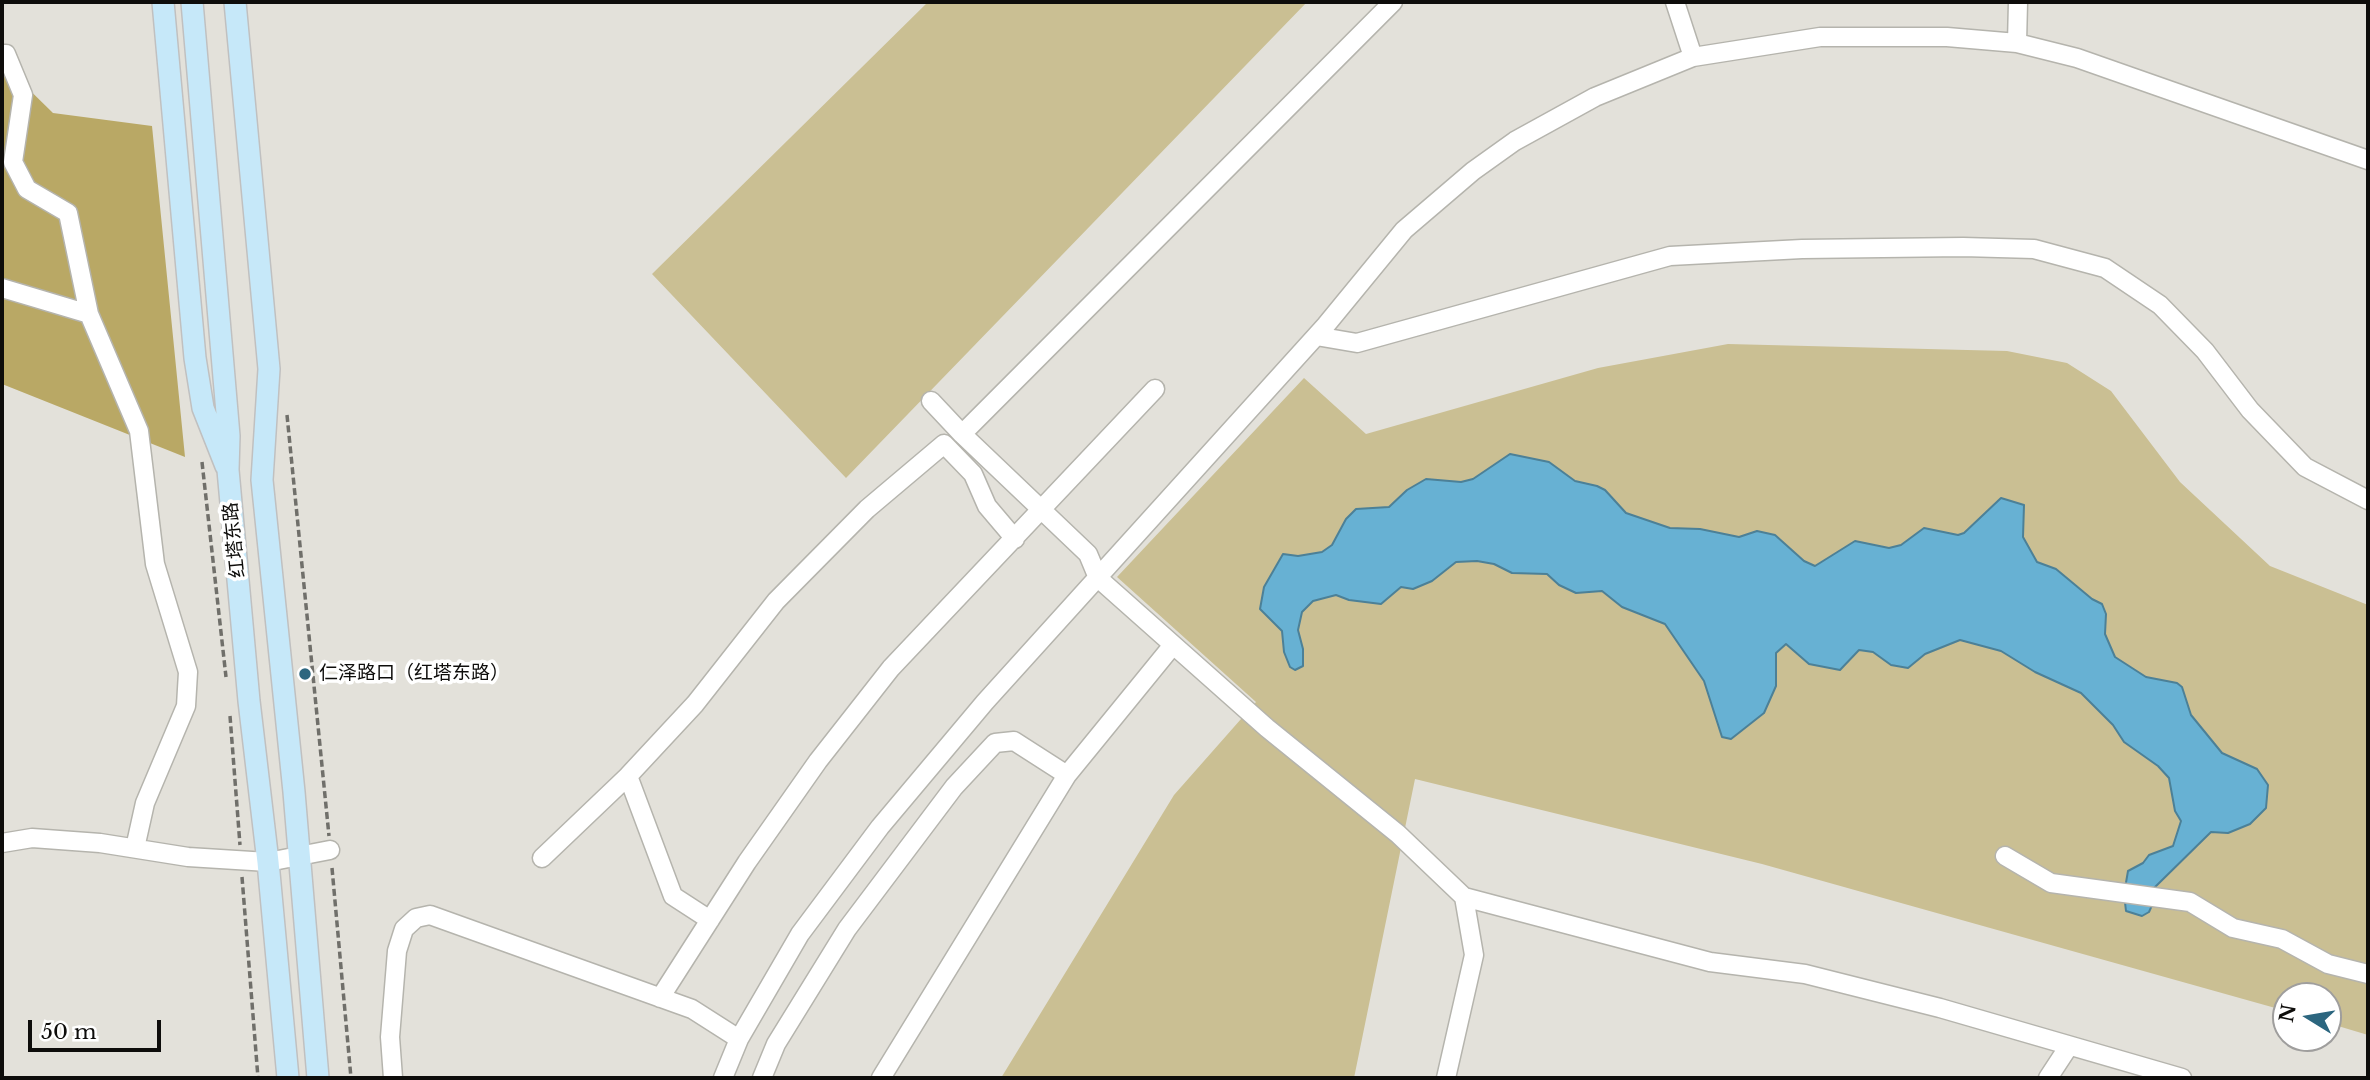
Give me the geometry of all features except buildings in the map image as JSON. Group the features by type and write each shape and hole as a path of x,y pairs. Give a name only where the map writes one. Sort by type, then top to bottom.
{"main road":[{"path":"163,2 195,358 203,408 228,470"},
{"name":"红塔东路","path":"192,2 229,436 228,470 288,1078"},
{"name":"红塔东路","path":"235,2 269,369 262,480 318,1078"}],"street":[{"path":"962,434 1393,2"},
{"path":"1675,2 1693,57"},
{"path":"2017,43 2018,2"},
{"path":"723,1078 739,1039 800,934 880,827 985,702 1316,336 1404,230 1473,171 1514,141 1595,97 1693,57 1820,37 1947,37 2017,43 2077,58 2368,160"},
{"path":"2,54 6,54 23,95 13,162 27,189 68,213 89,314 139,431 155,564 188,672 186,706 145,803 135,848"},
{"path":"1316,336 1357,343 1670,256 1788,250 1963,247 2034,249 2105,268 2160,305 2206,351 2250,410 2305,467 2368,499"},
{"path":"2,288 89,314"},
{"path":"660,998 818,761 883,678 1155,389"},
{"path":"931,401 1088,554 1098,578 1267,728 1398,834 1464,897 1710,962 1805,974 1940,1008 2182,1078"},
{"path":"542,858 628,776 695,704 776,601 867,509 944,444 973,474 987,506 1015,539"},
{"path":"881,1078 1067,775 1173,645"},
{"path":"762,1078 776,1044 847,929 954,787 995,743 1014,741 1067,775"},
{"path":"628,776 673,896 710,920"},
{"path":"2,843 32,838 135,848 188,857 268,862 330,850"},
{"path":"2004,856 2050,883 2190,902 2233,928 2282,939 2328,964 2368,974"},
{"path":"1446,1078 1474,955 1464,897"},
{"path":"393,1078 390,1037 397,951 404,929 416,918 430,915 692,1009 739,1039"},
{"path":"2048,1078 2069,1046"}],"path":[{"path":"286,413 351,1078"},
{"path":"214,439 202,459 226,678"},
{"path":"229,705 258,1078"}],"shaded area":[{"path":"928,2 1307,2 846,478 652,274"},
{"path":"2,63 53,113 152,126 185,457 2,384"},
{"path":"1728,344 2007,351 2067,363 2111,391 2180,482 2270,566 2368,605 2368,1035 2342,1027 2342,982 2272,982 2272,1007 1762,864 1415,779 1354,1078 1001,1078 1174,795 1256,702 1117,577 1304,378 1366,434 1598,368"}],"water":[{"path":"1510,454 1549,462 1575,481 1605,490 1626,513 1670,528 1700,529 1739,537 1757,531 1775,535 1804,561 1815,566 1855,541 1889,548 1901,545 1924,528 1958,535 1964,533 2001,498 2024,505 2023,537 2037,562 2056,569 2102,604 2106,614 2105,634 2115,657 2146,677 2177,683 2182,687 2191,715 2222,753 2257,769 2268,785 2266,808 2250,824 2228,833 2211,832 2153,889 2153,903 2149,912 2142,916 2126,911 2124,894 2128,871 2143,863 2149,855 2173,846 2181,821 2175,811 2169,778 2158,766 2124,742 2113,725 2081,693 2035,672 2001,651 1960,640 1925,654 1908,668 1891,665 1873,652 1859,650 1840,670 1809,664 1786,644 1776,653 1776,686 1764,713 1731,739 1722,737 1704,681 1665,624 1622,607 1602,591 1576,593 1559,585 1547,574 1512,573 1494,564 1477,561 1456,562 1432,581 1413,589 1401,587 1381,604 1349,600 1336,595 1313,601 1302,612 1298,630 1303,649 1303,666 1295,670 1290,667 1284,652 1282,631 1260,609 1264,587 1283,554 1298,556 1322,552 1332,545 1346,519 1356,509 1389,507 1407,490 1426,479 1461,482 1473,479"}],"place":[{"name":"仁泽路口（红塔东路）","path":"305,674"}]}
